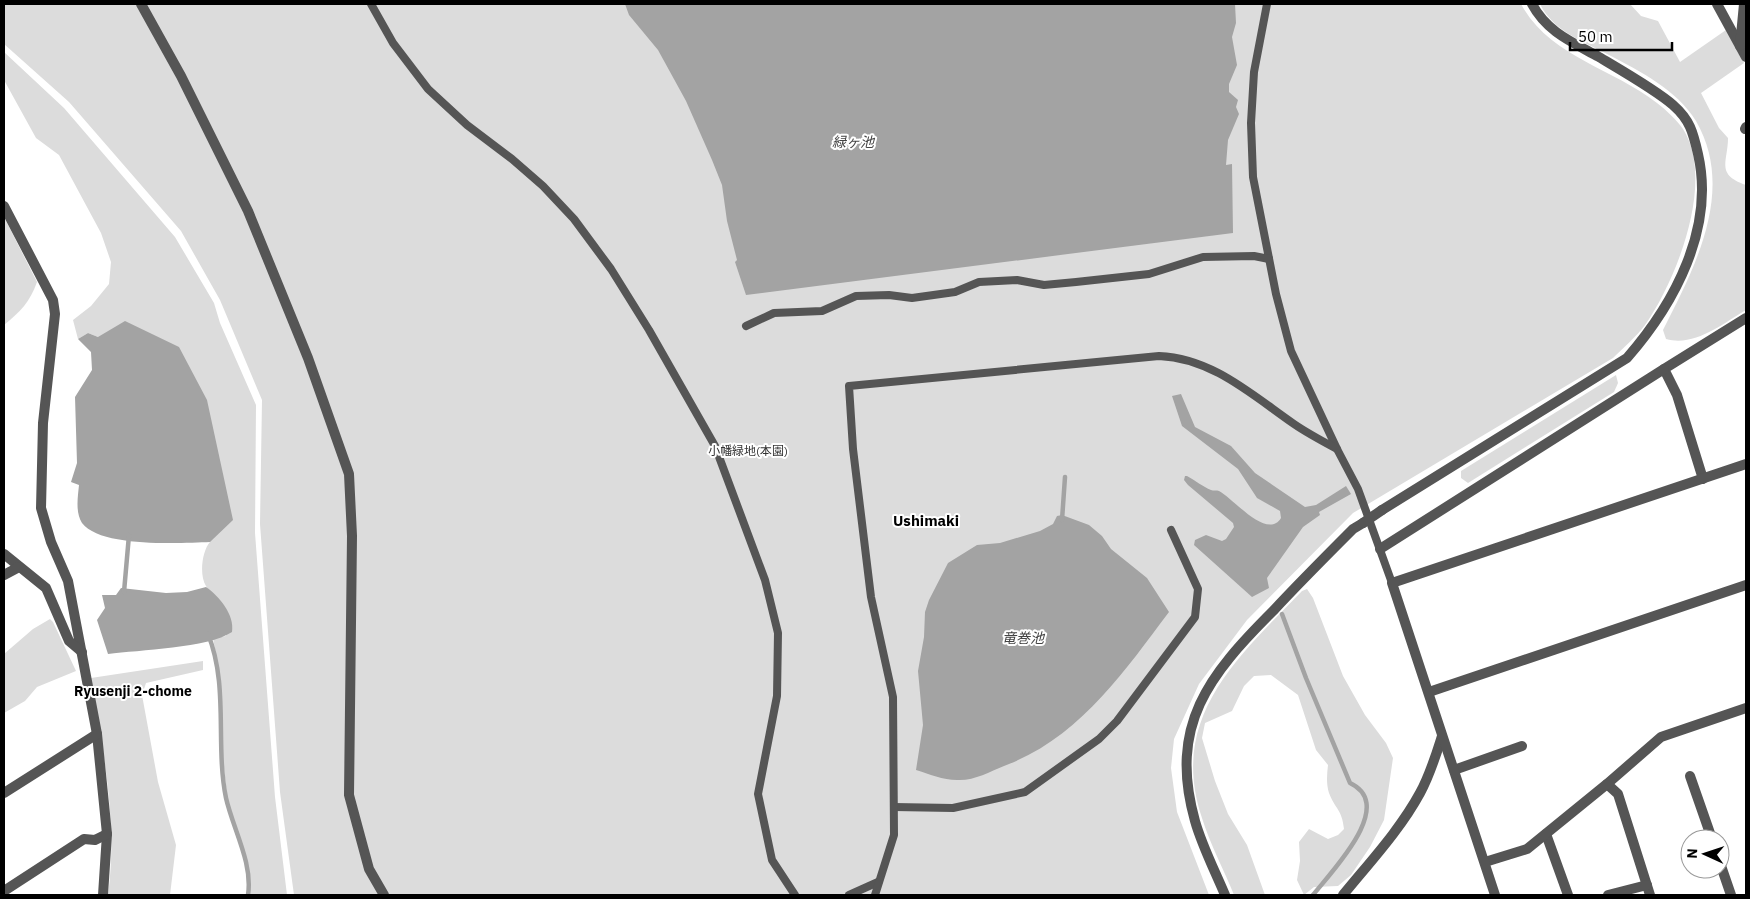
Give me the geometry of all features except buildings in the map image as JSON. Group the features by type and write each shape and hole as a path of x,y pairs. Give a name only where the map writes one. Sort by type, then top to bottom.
{"street":[{"path":"141,4 181,76 248,211 308,358 349,474 352,545 349,795 369,868 384,895"},
{"path":"1225,895 1195,822 1186,759 1191,727 1200,702 1212,679 1243,641 1352,529 1627,358 1647,335 1686,266 1700,223 1703,176 1692,126 1672,104 1598,57 1567,42 1546,25 1532,4"},
{"path":"1717,4 1746,57"},
{"path":"1740,46 1744,4"},
{"path":"4,206 53,300 54,314 43,422 40,508 51,542 68,581 96,734 107,834 103,895"},
{"path":"1380,549 1746,318"},
{"path":"1664,370 1677,395 1703,479"},
{"path":"1496,895 1392,583 1746,464"},
{"path":"4,554 46,588 69,641 82,652"},
{"path":"4,575 19,567"},
{"path":"1429,692 1746,585"},
{"path":"1485,862 1527,849 1661,737 1746,708"},
{"path":"4,793 96,734"},
{"path":"1342,895 1389,838 1420,794 1434,762 1442,736"},
{"path":"1454,770 1522,746"},
{"path":"1690,776 1709,829"},
{"path":"1607,784 1618,794 1648,890 1608,895"},
{"path":"7,895 4,891 84,840 95,840 107,834"},
{"path":"1546,834 1568,895"},
{"path":"1726,879 1731,895"}],"lane":[{"path":"371,4 393,43 428,89 467,125 512,159 543,186 574,218 611,269 635,307 715,446 766,580 778,633 777,696 758,794 772,860 795,895"},
{"path":"1267,4 1254,72 1251,123 1253,177 1269,259 1291,350 1337,449 1358,489 1392,583"},
{"path":"746,326 774,313 822,311 856,296 889,295 912,298 955,292 979,282 1017,280 1044,285 1149,274 1203,257 1254,256 1269,259"},
{"path":"875,895 894,835 894,697 871,597 853,449 849,386 1131,359 1178,357 1207,367 1244,388 1295,425 1337,449"},
{"path":"894,807 954,808 1025,792 1099,739 1117,721 1195,617 1198,589 1171,530"},
{"path":"850,895 878,882"}],"green space":[{"name":"小幡緑地(本園)","path":"4,4 1521,4 1533,22 1548,37 1583,60 1639,91 1671,115 1683,129 1692,151 1695,175 1694,202 1688,230 1669,283 1645,325 1630,342 1613,358 1353,513 1247,620 1199,684 1174,739 1171,768 1177,812 1209,895 294,895 280,792 260,524 262,400 220,300 181,231 69,102 4,44"},
{"path":"1540,4 1630,4 1641,16 1658,21 1680,62 1726,30 1744,63 1701,93 1719,128 1728,138 1725,166 1727,172 1736,181 1746,185 1746,310 1708,333 1687,340 1677,341 1666,339 1663,330 1698,254 1712,201 1712,174 1707,147 1696,121 1679,100 1657,82 1561,29 1553,22"},
{"path":"4,52 64,108 175,237 214,303 220,323 256,405 255,533 275,797 287,895 250,895 249,873 227,796 222,749 220,677 213,638 226,636 228,615 226,609 210,592 204,581 202,563 210,542 98,337 88,333 78,339 73,320 91,306 109,284 111,262 101,233 59,155 36,138 4,80"},
{"path":"4,217 37,282 24,306 4,325"},
{"path":"1616,375 1618,383 1614,392 1468,483 1461,478 1461,471"},
{"path":"1307,589 1313,598 1343,676 1365,715 1386,743 1393,758 1384,820 1370,847 1351,875 1338,886 1314,887 1304,895 1297,880 1300,861 1299,842 1309,829 1328,839 1338,835 1344,829 1343,822 1329,793 1327,782 1328,765 1316,750 1298,695 1271,675 1254,676 1244,686 1232,711 1205,723 1202,738 1215,781 1228,814 1247,845 1265,895 1234,895 1202,818 1194,782 1194,749 1202,719 1215,691 1233,665 1302,591"},
{"path":"50,619 76,671 37,687 25,701 4,713 4,654 33,629"},
{"path":"203,661 203,670 146,683 142,695 158,782 176,845 170,895 108,895 111,868 111,840 108,786 91,678"}],"water":[{"name":"緑ヶ池","path":"625,4 1235,4 1236,23 1232,37 1237,65 1229,84 1229,92 1238,100 1236,107 1239,114 1228,140 1226,165 1232,164 1233,233 746,295 735,262 737,260 727,221 722,185 712,160 686,101 658,50 629,15"},
{"path":"125,321 179,347 207,400 233,520 210,542 162,543 106,537 92,531 82,523 78,514 79,485 71,482 77,463 75,397 92,370 91,352 78,339 88,333 98,337"},
{"path":"1181,394 1195,427 1231,446 1255,473 1305,507 1316,505 1346,486 1351,494 1319,512 1320,515 1303,527 1267,578 1269,588 1252,597 1194,545 1195,540 1206,535 1222,541 1226,539 1234,527 1233,523 1188,485 1184,480 1185,476 1208,489 1219,491 1250,515 1267,524 1275,524 1281,518 1280,511 1257,498 1238,469 1182,426 1172,396"},
{"name":"竜巻池","path":"1062,515 1089,525 1102,536 1111,549 1147,578 1169,612 1134,658 1097,701 1055,739 1031,754 975,778 963,780 947,779 916,770 923,725 918,671 924,637 925,612 948,563 977,545 1000,543 1040,531 1053,524 1057,516"},
{"path":"206,587 225,606 231,619 232,632 207,642 155,650 108,654 97,620 105,608 102,595 116,595 121,588 166,593 187,592"}],"waterway":[{"path":"1062,520 1065,477"},
{"path":"124,592 129,535"},
{"path":"1282,614 1306,678 1350,783 1363,793 1367,806 1364,822 1356,838 1313,895"},
{"path":"208,634 218,674 223,778 226,798 248,871 248,895"}],"district":[{"name":"Ushimaki","path":"926,520"},
{"name":"Ryusenji 2-chome","path":"133,691"}]}
